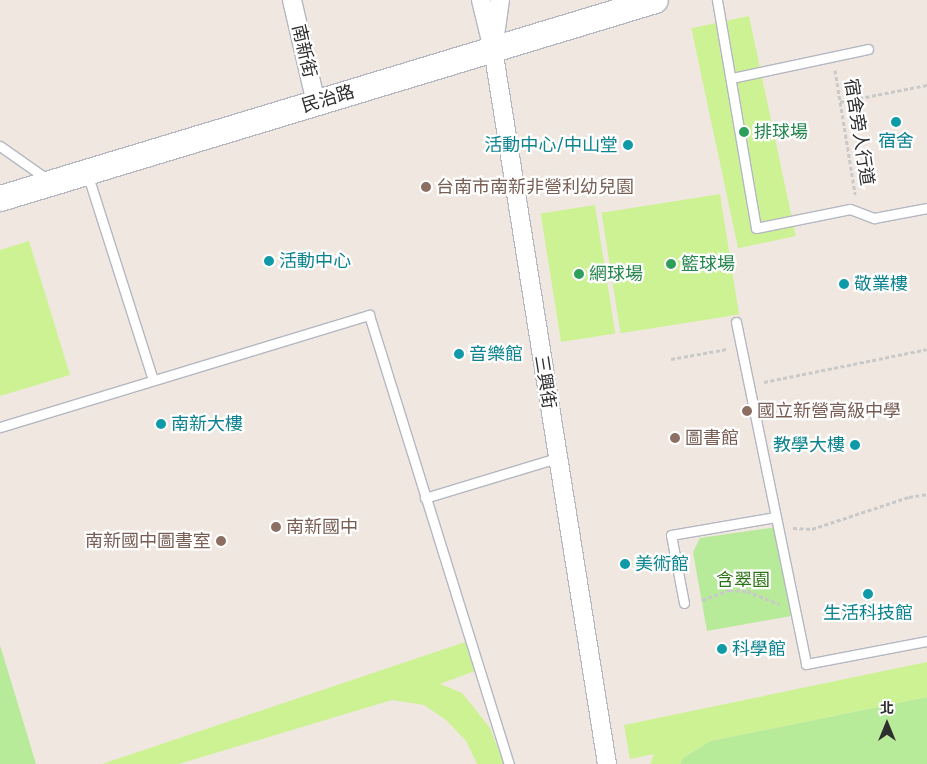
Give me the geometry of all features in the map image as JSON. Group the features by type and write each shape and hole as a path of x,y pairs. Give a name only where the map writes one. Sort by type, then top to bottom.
{"street":[{"name":"南新街","path":"292,0 316,103"},
{"path":"481,0 493,49"},
{"name":"三興街","path":"500,0 493,49 607,764"},
{"name":"民治路","path":"0,198 655,0"}],"lane":[{"path":"717,0 732,78 756,228 850,209 874,218 927,208"},
{"path":"732,78 868,49"},
{"path":"0,146 51,182"},
{"path":"87,172 153,380"},
{"path":"0,427 369,315 509,764"},
{"path":"736,322 806,664 927,641"},
{"path":"425,498 557,458"},
{"path":"684,603 671,535 775,517"}],"path":[{"name":"宿舍旁人行道","path":"834,57 858,212"},
{"path":"840,102 927,85"},
{"path":"671,359 742,347"},
{"path":"749,385 927,350"},
{"path":"777,527 812,529 909,497 927,494"},
{"path":"702,600 729,590 747,590 782,606 793,604"}],"green space":[{"name":"排球場","path":"749,16 796,236 738,248 691,28"},
{"name":"籃球場","path":"720,194 739,314 621,333 601,213"},
{"name":"網球場","path":"595,205 615,333 561,342 541,214"},
{"path":"29,241 70,375 0,396 0,250"},
{"name":"含翠園","path":"777,527 797,615 707,631 693,552 700,538"},
{"path":"465,642 475,671 440,684 462,693 479,714 490,728 504,764 477,764 466,741 446,720 424,705 392,700 179,764 102,764"},
{"path":"0,645 36,764 0,764"},
{"path":"927,662 927,697 710,741 683,758 680,764 650,764 654,754 630,759 624,725"},
{"path":"927,697 927,764 680,764 683,758 710,741"}],"place":[{"name":"宿舍","path":"896,122"},
{"name":"排球場","path":"744,132"},
{"name":"活動中心/中山堂","path":"628,145"},
{"name":"台南市南新非營利幼兒園","path":"426,187"},
{"name":"活動中心","path":"269,261"},
{"name":"籃球場","path":"671,264"},
{"name":"網球場","path":"579,274"},
{"name":"敬業樓","path":"844,284"},
{"name":"音樂館","path":"459,354"},
{"name":"國立新營高級中學","path":"747,411"},
{"name":"南新大樓","path":"161,424"},
{"name":"圖書館","path":"675,438"},
{"name":"教學大樓","path":"855,445"},
{"name":"南新國中","path":"276,527"},
{"name":"南新國中圖書室","path":"221,541"},
{"name":"美術館","path":"625,564"},
{"name":"生活科技館","path":"868,594"},
{"name":"科學館","path":"722,649"}]}
